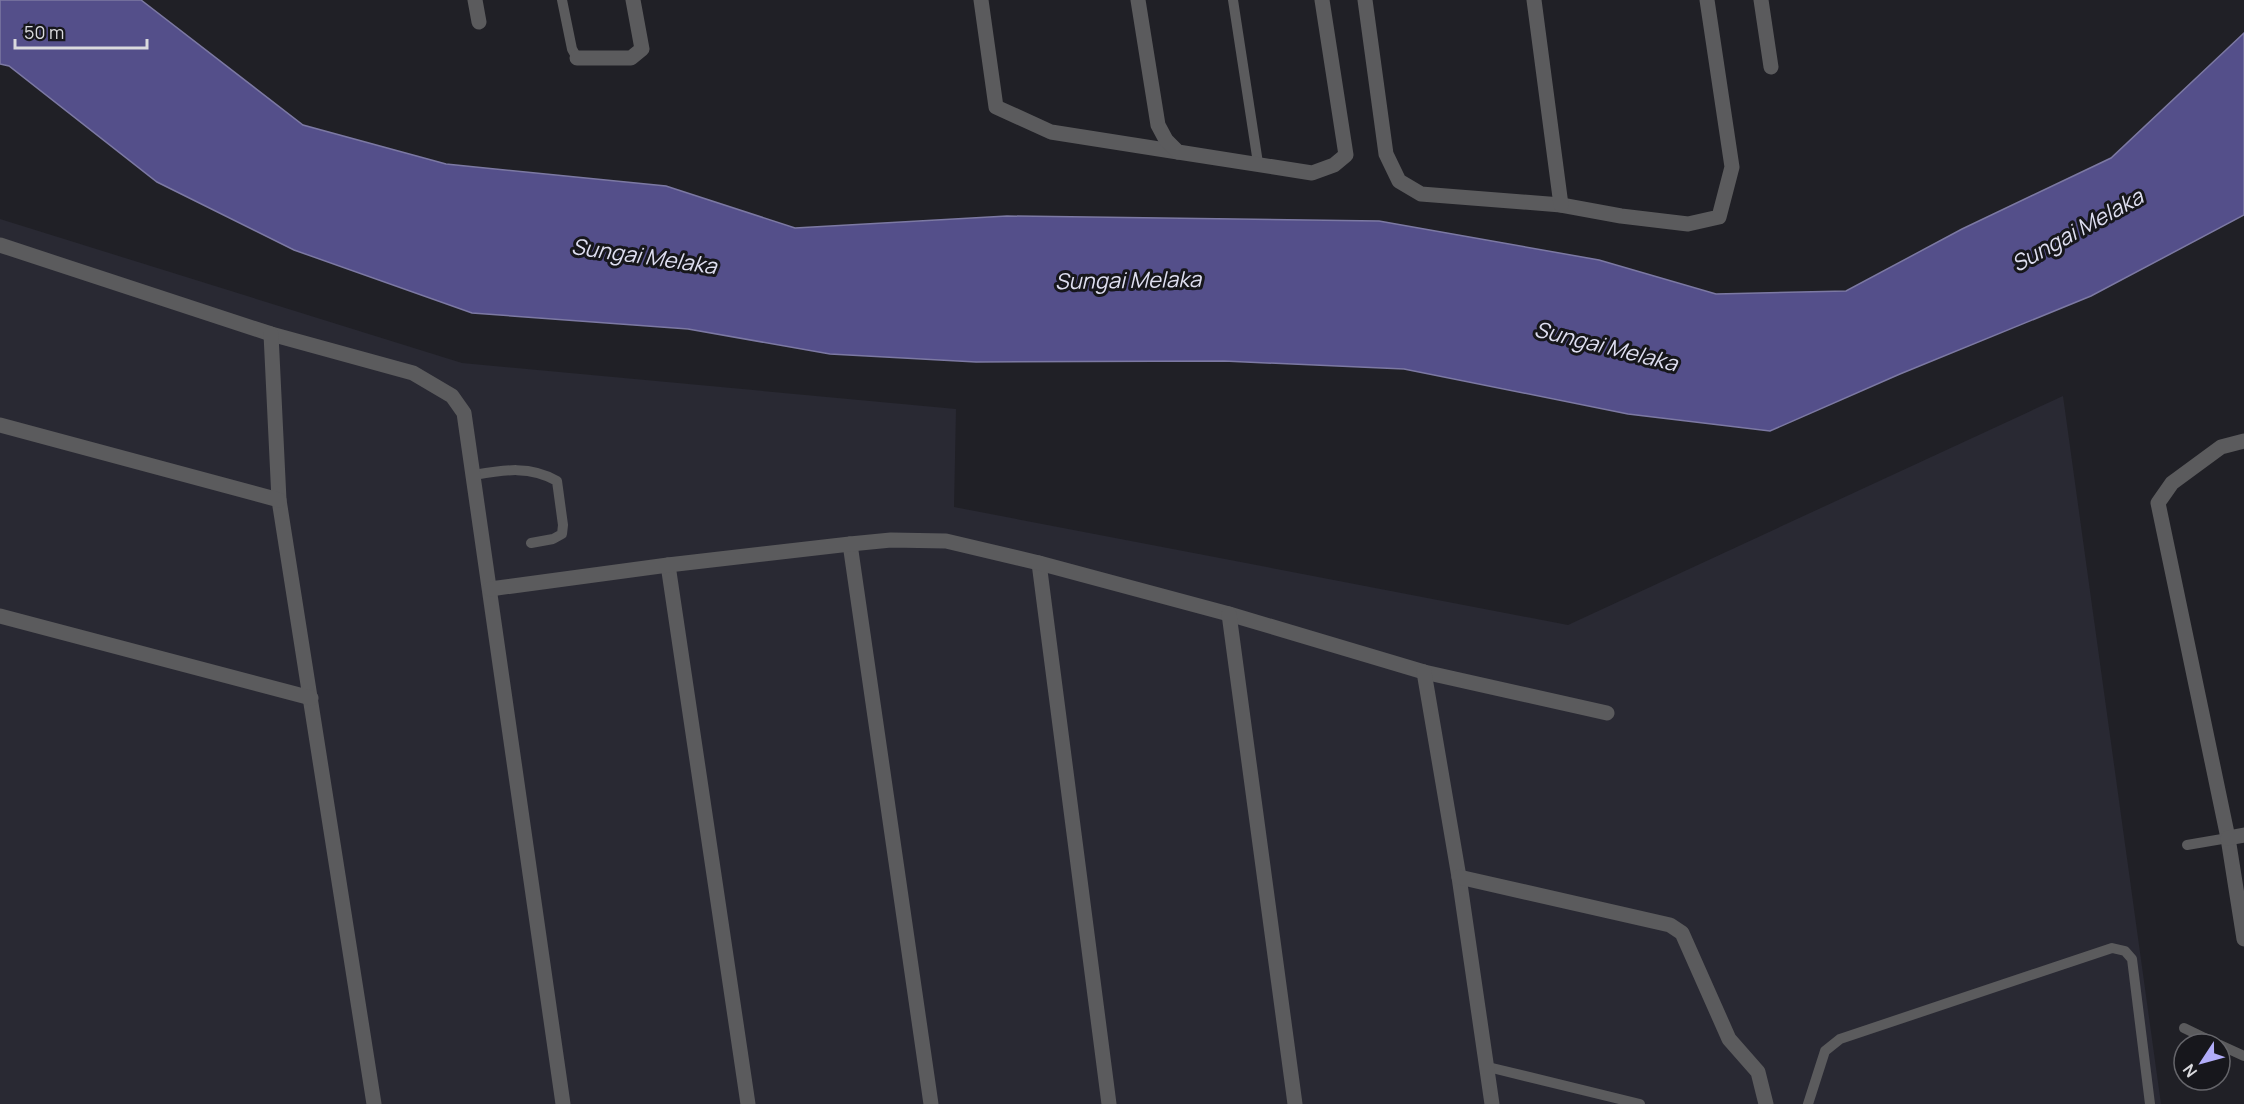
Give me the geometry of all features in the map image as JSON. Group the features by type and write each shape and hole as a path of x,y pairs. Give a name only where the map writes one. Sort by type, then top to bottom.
{"street":[{"path":"475,0 479,22"},
{"path":"577,58 632,58 642,49 633,0"},
{"path":"981,0 996,107 1051,132 1312,173 1334,165 1346,155 1322,0"},
{"path":"1138,0 1158,125 1166,140 1178,152"},
{"path":"1365,0 1386,154 1399,180 1421,194 1561,205 1621,216 1688,224 1719,217 1732,167 1707,0"},
{"path":"1534,0 1561,205"},
{"path":"1761,0 1771,68"},
{"path":"0,245 271,334 413,373 452,396 464,413 563,1104"},
{"path":"271,334 279,500 374,1104"},
{"path":"0,425 279,500"},
{"path":"2244,441 2221,447 2172,483 2157,503 2228,838 2244,939"},
{"path":"490,589 850,544 891,540 946,541 1039,563 1229,614 1424,672 1607,713"},
{"path":"850,544 931,1104"},
{"path":"1039,563 1109,1104"},
{"path":"668,565 748,1104"},
{"path":"1229,614 1295,1104"},
{"path":"0,616 311,698"},
{"path":"1424,672 1459,877 1492,1104"},
{"path":"2228,838 2244,835"},
{"path":"1459,877 1670,925 1682,933 1729,1039 1758,1072 1766,1104"}],"lane":[{"path":"562,0 572,49 577,58"},
{"path":"1233,0 1258,163"},
{"path":"474,475 512,469 530,471 557,481 563,525 562,534 553,540 531,543"},
{"path":"2187,845 2228,838"},
{"path":"1808,1104 1825,1051 1840,1038 2112,948 2125,951 2132,959 2150,1104"},
{"path":"2184,1028 2192,1032"},
{"path":"1488,1067 1640,1104"}],"shaded area":[{"path":"0,219 462,363 956,409 954,507 1568,625 2063,396 2161,1104 0,1104"}],"water":[{"name":"Sungai Melaka","path":"0,0 141,0 303,125 446,164 666,186 795,228 1007,216 1379,221 1599,260 1716,294 1846,291 1962,229 2111,158 2244,33 2244,215 2091,296 1900,374 1770,431 1628,414 1404,369 1224,361 976,362 830,354 688,329 472,313 294,250 157,182 9,66 0,64"}]}
